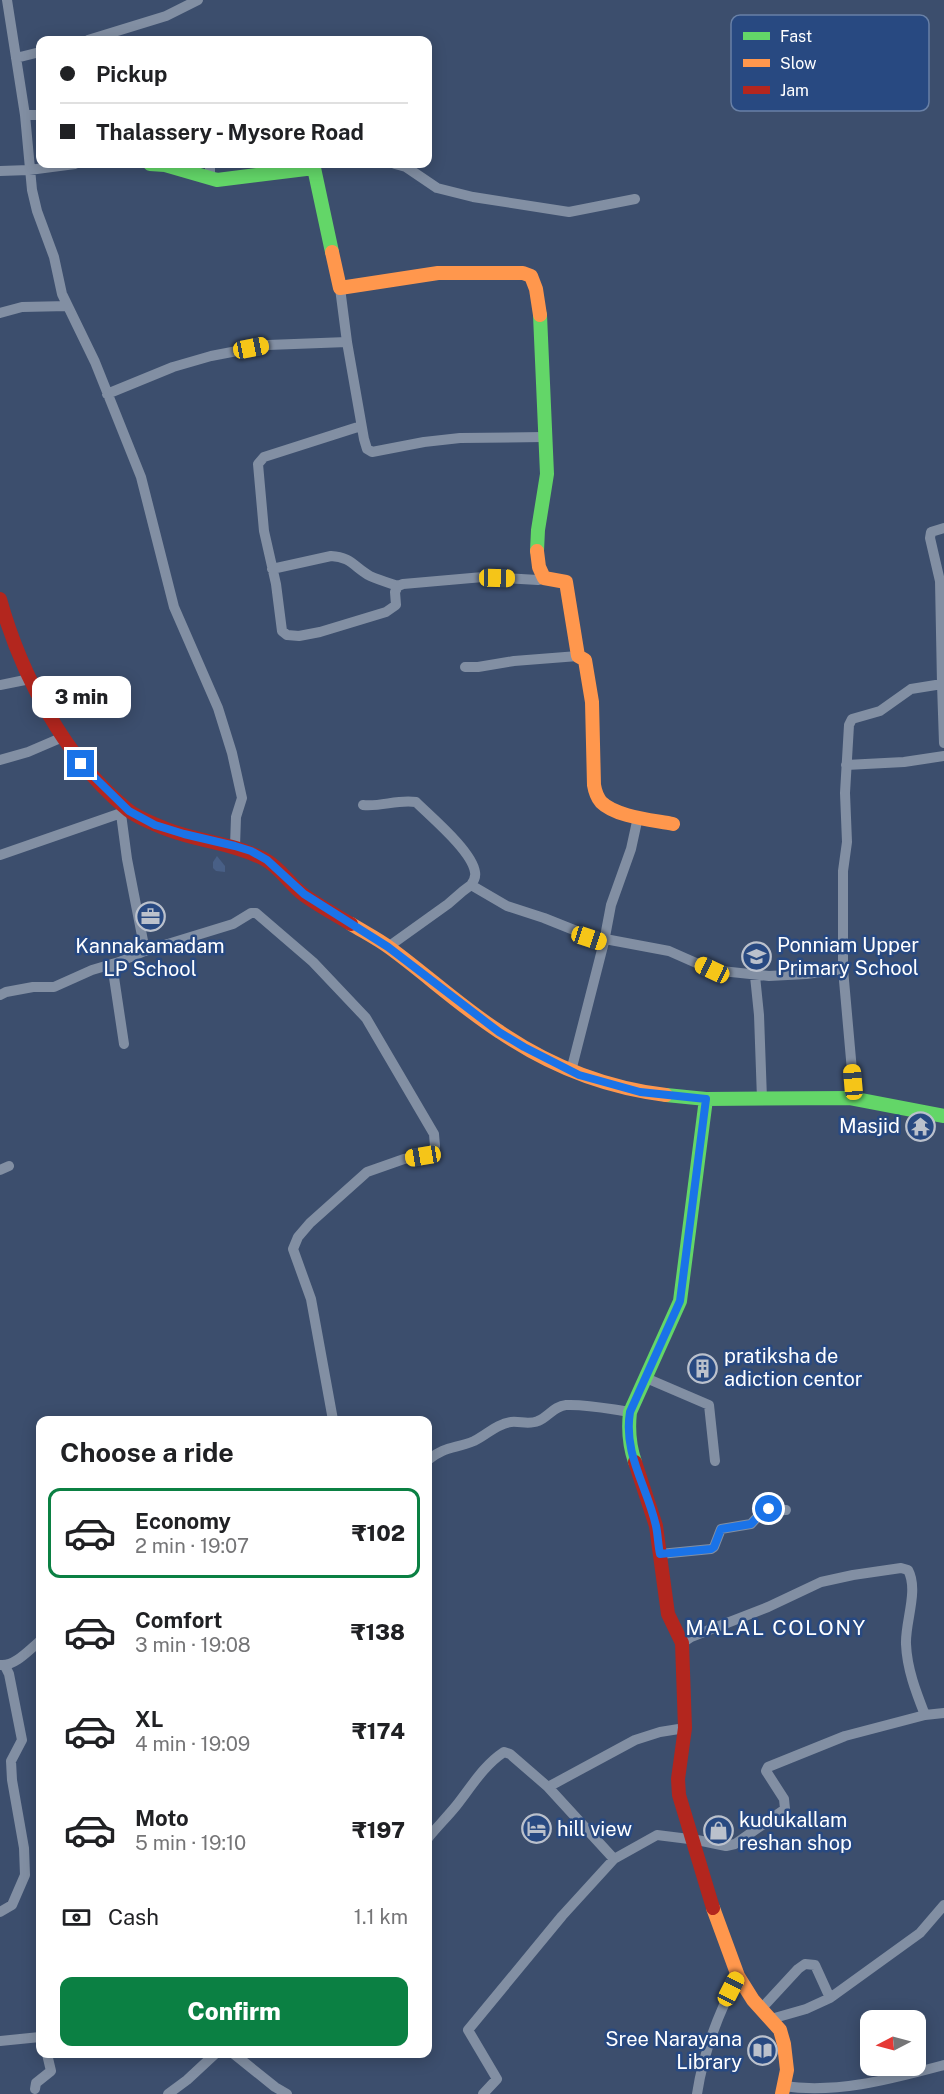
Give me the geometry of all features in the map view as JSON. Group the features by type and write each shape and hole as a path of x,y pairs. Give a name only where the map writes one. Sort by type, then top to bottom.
{"street":[{"path":"7,0 25,115 29,170 37,211 54,257 62,294 91,353 141,477 174,607 218,708 232,753 242,798 237,817 235,846"},
{"path":"101,36 166,16 198,0"},
{"path":"16,58 36,53"},
{"path":"25,115 36,115"},
{"path":"0,171 44,168"},
{"path":"188,168 210,171 217,180 305,168"},
{"path":"320,168 347,342 367,449 372,453 424,442 460,438 544,436"},
{"path":"407,168 437,188 473,197 569,212 635,200"},
{"path":"340,288 438,273 523,273 531,276 536,285 540,308 546,407 544,436 548,477 537,546 544,579"},
{"path":"0,313 22,307 68,306"},
{"path":"107,394 173,367 211,356 268,345 347,342"},
{"path":"361,426 264,457 258,464 264,531 282,631 288,635 299,636 386,612 396,605 395,592 398,586"},
{"path":"944,528 931,532 930,538 940,581 944,743"},
{"path":"272,569 331,556 349,559 370,576 398,586 426,581 483,577 566,582 578,656"},
{"path":"0,599 30,679 63,737 81,764 125,812 169,830 251,851 267,860 304,894 388,947 499,1032 579,1075 640,1092 706,1099 850,1098 944,1116"},
{"path":"465,667 578,656 584,658 592,702 596,794 601,802 613,810 638,818 673,824"},
{"path":"0,685 30,679"},
{"path":"850,1098 853,1082 843,969 843,871 847,842 845,793 848,733 852,719 880,711 912,689 942,684"},
{"path":"0,760 28,752 63,737"},
{"path":"846,765 904,762 944,756"},
{"path":"363,805 374,806 405,800 416,802 462,849 476,871 475,880 471,885 388,947"},
{"path":"0,855 125,812"},
{"path":"125,812 127,859 145,951"},
{"path":"571,1071 605,941 614,896 631,849 638,818"},
{"path":"471,885 507,906 605,941 669,951 712,970 755,976 806,974 843,969"},
{"path":"0,995 33,987 54,987 92,970 145,951 233,924 251,914 259,915 313,962 366,1018 434,1134 435,1146 432,1152 423,1156 404,1159 367,1172 310,1223 298,1237 293,1249 311,1299 332,1416"},
{"path":"112,964 124,1044"},
{"path":"755,976 762,1099"},
{"path":"706,1099 680,1301 630,1412 628,1428 629,1446 656,1526 668,1614 682,1643 685,1728 678,1779 679,1795 706,1888 738,1976 753,2000 780,2030 787,2070 782,2090 882,2082 944,2065"},
{"path":"646,1377 709,1405 715,1461"},
{"path":"432,1457 439,1451 471,1443 496,1427 511,1422 539,1421 563,1405 595,1406 630,1412"},
{"path":"660,1554 711,1549 721,1529 751,1524 763,1511 769,1509 786,1510"},
{"path":"682,1643 691,1637 768,1607 821,1582 900,1568 908,1570 912,1591 905,1643 910,1677 925,1715"},
{"path":"0,1912 12,1905 25,1875 24,1848 11,1761 22,1740 9,1674 3,1665 36,1644"},
{"path":"483,2094 497,2079 468,2030 562,1916 614,1859 657,1835 726,1846 735,1844 785,1809 784,1799 766,1771 768,1767 845,1736 925,1715 944,1713"},
{"path":"548,1786 635,1740 660,1732 685,1728"},
{"path":"432,1832 458,1804 468,1788 496,1757 504,1752 510,1754 548,1786 614,1859"},
{"path":"0,1788 13,1786"},
{"path":"766,2014 806,2009 830,1998 920,1933 944,1905"},
{"path":"766,2014 798,1969 805,1964 815,1965 830,1998"},
{"path":"697,2094 715,2030 738,1976"},
{"path":"0,2041 36,2037"},
{"path":"35,2089 36,2083 51,2071 47,2058"},
{"path":"168,2094 210,2058"},
{"path":"239,2058 274,2087 287,2094"}],"water":[{"path":"217,856 225,866 225,872 216,871 213,868 213,862"}],"traffic: fast":[{"path":"175,168 217,180 314,168"},
{"path":"314,168 332,252"},
{"path":"537,551 547,474 540,315"},
{"path":"666,1095 706,1099 850,1098 944,1116"},
{"path":"635,1462 631,1450 630,1412 680,1301 706,1099"}],"traffic: slow":[{"path":"332,252 340,288 438,273 523,273 531,276 536,289 540,315"},
{"path":"537,551 539,567 544,578 566,582 578,656 585,660 592,702 594,785 597,796 601,802 616,811 673,824"},
{"path":"351,924 390,948 486,1022 539,1055 601,1081 666,1095"},
{"path":"713,1908 738,1976 753,2000 780,2030 787,2070 782,2094"}],"traffic: jam":[{"path":"0,599 9,628 33,686 66,741 106,790 132,813 153,824 181,834 240,849 264,859 304,895 351,924"},
{"path":"635,1462 656,1526 668,1614 682,1643 685,1728 678,1779 679,1795 713,1908"}],"place":[{"name":"Kannakamadam LP School","path":"150,916"},
{"name":"Ponniam Upper Primary School","path":"756,956"},
{"name":"Masjid","path":"921,1126"},
{"name":"pratiksha de adiction centor","path":"703,1368"},
{"name":"hill view","path":"536,1829"},
{"name":"kudukallam reshan shop","path":"718,1831"},
{"name":"Sree Narayana Library","path":"763,2051"}],"district":[{"name":"MALAL COLONY","path":"776,1628"}],"route":[{"path":"81,764 129,811 155,825 251,851 267,860 304,894 388,947 475,1015 524,1047 579,1075 640,1092 706,1099 680,1301 630,1412 629,1446 656,1526 660,1554 711,1549 721,1529 751,1524 763,1511 769,1509"}]}
